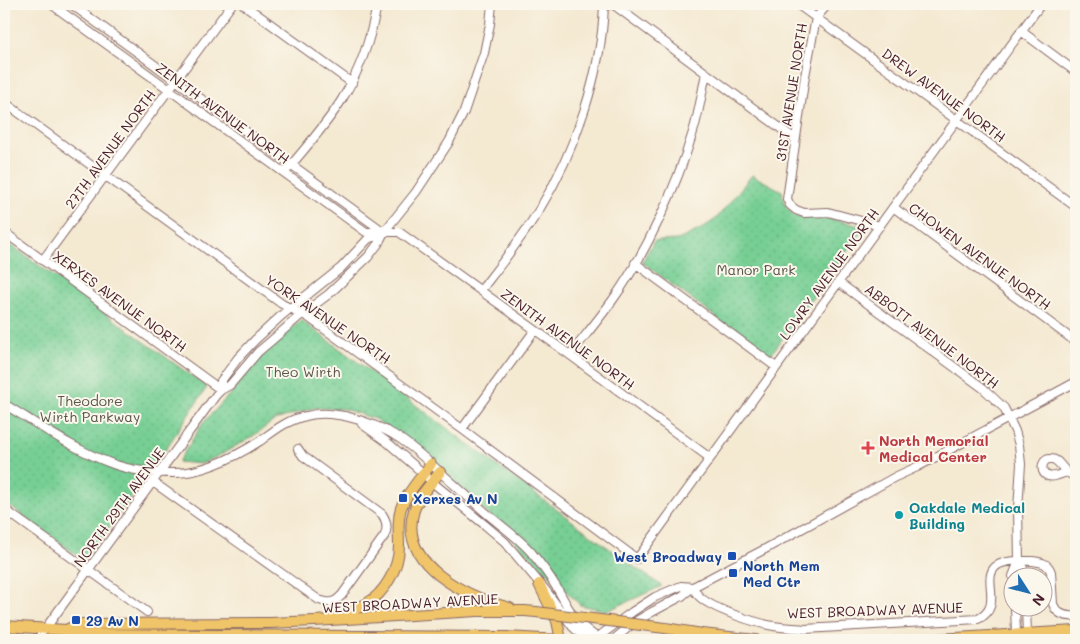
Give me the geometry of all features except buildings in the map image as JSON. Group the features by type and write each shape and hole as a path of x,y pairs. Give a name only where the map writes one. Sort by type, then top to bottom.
{"main road":[{"path":"314,621 365,605 380,592 393,573 398,560 398,528 401,509 407,497 431,464"},
{"path":"440,472 414,509 411,528 413,540 424,561 442,577 467,592 490,602 531,612"},
{"path":"539,584 558,621 561,640"},
{"name":"WEST BROADWAY AVENUE","path":"66,630 79,624 270,623 477,611 531,612 756,640"},
{"name":"WEST BROADWAY AVENUE","path":"4,626 66,630 80,634 488,637 561,640"},
{"path":"920,640 1022,637 1076,632"}],"street":[{"name":"ZENITH AVENUE NORTH","path":"51,4 366,232 399,232 710,458"},
{"name":"ZENITH AVENUE NORTH","path":"71,4 384,232"},
{"name":"27TH AVENUE NORTH","path":"43,260 232,4"},
{"path":"243,4 352,83"},
{"path":"285,173 340,103 352,83 372,32 377,4"},
{"path":"384,232 368,240 341,268 263,332 238,358 221,380 221,390 230,385 258,352 302,314 329,294 368,257 384,232 426,178 449,142 464,112 484,53 492,4"},
{"path":"480,290 521,239 558,177 572,145 594,76 601,43 605,4 614,5 795,139"},
{"name":"DREW AVENUE NORTH","path":"797,4 1076,207"},
{"name":"31ST AVENUE NORTH","path":"828,4 816,18 795,139 787,199 796,210 828,212 880,226"},
{"name":"LOWRY AVENUE NORTH","path":"637,559 1041,4"},
{"path":"82,26 89,17"},
{"path":"1021,31 1076,72"},
{"path":"570,355 612,301 636,263 653,231 684,158 693,131 706,73"},
{"name":"YORK AVENUE NORTH","path":"4,102 282,304 302,314 462,429 637,559"},
{"name":"CHOWEN AVENUE NORTH","path":"893,207 1076,342"},
{"name":"XERXES AVENUE NORTH","path":"4,232 221,390"},
{"path":"636,263 776,367"},
{"name":"ABBOTT AVENUE NORTH","path":"838,282 983,388 1004,408 1015,431 1021,464 1018,509 1019,561 1017,566"},
{"path":"462,429 535,330"},
{"path":"613,640 635,622 682,596 693,587 895,477 1076,382"},
{"name":"NORTH 29TH AVENUE","path":"37,640 221,390"},
{"path":"4,404 71,444 114,465 137,470 178,473 213,466 230,459 278,427 294,419 308,415 337,414 355,418 383,429 422,456 529,550 556,586 578,621 597,639 655,597 681,586 693,587"},
{"path":"355,418 387,442 505,542 539,584 548,592 572,626 587,640"},
{"path":"153,482 319,600 326,603 335,602 385,535 387,529 386,520 382,514 303,456 298,449"},
{"path":"1067,472 1076,478"},
{"path":"4,509 147,612"},
{"name":"ABBOTT AVENUE NORTH","path":"1019,561 1022,566"},
{"name":"WEST BROADWAY AVENUE","path":"693,587 698,596 731,614 755,622 780,627 805,629 978,619 987,613 992,603 990,576 994,568 1004,563 1019,561 1040,562 1046,564 1051,572 1055,609 1064,615 1076,616"},
{"path":"1017,616 1022,637"},
{"path":"1022,637 1025,616"},
{"name":"WEST BROADWAY AVENUE","path":"80,634 97,640"}],"green space":[{"name":"Manor Park","path":"752,175 782,191 786,207 795,216 831,219 865,227 769,357 642,262 654,241 678,240 716,219"},
{"name":"Theodore Wirth Parkway","path":"4,240 207,387 157,462 85,561 4,502"},
{"name":"Theo Wirth","path":"301,320 662,586 607,611 580,605 429,456 402,440 375,419 344,409 314,408 275,420 253,436 201,464 178,462 203,423 232,392 259,358"}],"place":[{"name":"North Memorial Medical Center","path":"868,448"},
{"name":"Xerxes Av N","path":"403,498"},
{"name":"Oakdale Medical Building","path":"899,515"},
{"name":"West Broadway","path":"732,556"},
{"name":"North Mem Med Ctr","path":"733,573"},
{"name":"29 Av N","path":"76,620"}]}
